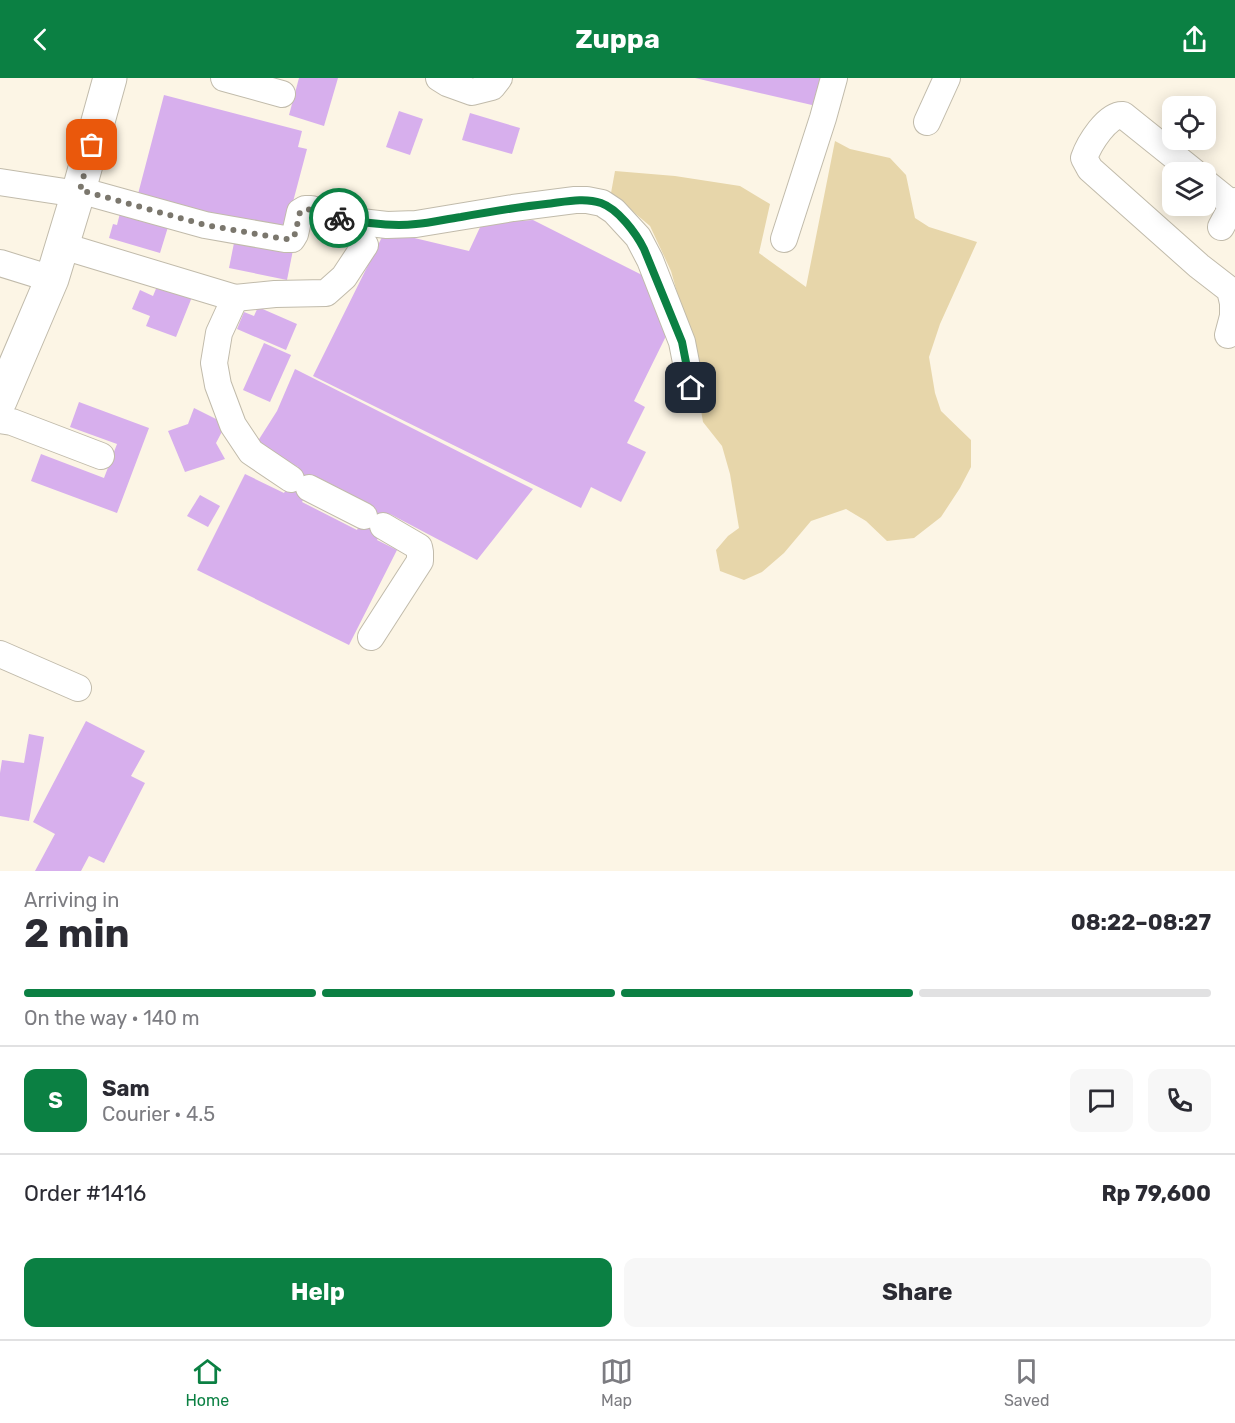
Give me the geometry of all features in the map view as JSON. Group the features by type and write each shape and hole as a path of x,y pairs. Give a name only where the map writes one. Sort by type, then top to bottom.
{"main road":[{"path":"0,401 52,279 79,192 110,78"}],"street":[{"path":"224,78 282,94"},
{"path":"439,78 472,92 492,87 499,78"},
{"path":"784,239 834,78"},
{"path":"927,122 947,78"},
{"path":"1182,162 1123,115 1117,114 1109,120 1088,148 1084,159 1090,169 1199,266 1230,290 1233,316 1228,335"},
{"path":"0,182 79,192 205,225 285,239 292,239 300,212 305,209 387,225 416,224 575,200 602,203 614,211 638,237 650,260 682,342 691,388"},
{"path":"1216,195 1230,211"},
{"path":"63,246 235,298 326,293 344,277 365,245"},
{"path":"0,263 52,279"},
{"path":"235,298 219,333 214,363 218,385 233,425 251,452 300,483 419,547 420,561 371,638"},
{"path":"0,420 12,422 101,456"},
{"path":"0,654 78,688"}],"shaded area":[{"path":"835,141 850,149 890,158 906,175 915,218 929,227 977,242 940,324 929,357 935,393 941,411 971,440 971,467 941,517 914,538 887,541 866,521 846,509 811,521 784,553 762,572 744,580 720,571 716,550 728,536 739,528 730,474 722,446 703,422 687,328 671,271 650,226 611,193 615,171 675,176 740,186 770,204 759,253 806,287"}],"building":[{"path":"299,78 338,78 324,126 289,115"},
{"path":"695,78 831,78 825,108"},
{"path":"164,95 302,131 298,147 307,149 285,232 138,194"},
{"path":"399,111 423,119 410,155 386,147"},
{"path":"470,113 520,128 512,154 462,140"},
{"path":"120,213 168,227 160,253 109,238 113,224 117,225"},
{"path":"533,220 644,276 668,332 634,401 645,407 627,443 646,452 621,502 591,487 581,508 313,376 385,231 469,251 482,223"},
{"path":"236,233 294,245 287,280 229,268"},
{"path":"160,279 194,292 176,337 146,326 150,316 132,309 140,290 153,296"},
{"path":"258,307 297,324 286,350 237,329 244,312 254,316"},
{"path":"264,343 291,355 270,402 243,390"},
{"path":"295,369 533,489 477,560 390,514 377,540 397,550 349,645 197,570 245,474 284,493 298,467 256,444 277,411","holes":["315,476 370,504 357,530 302,502"]},
{"path":"79,402 149,428 117,513 31,481 41,454 104,478 117,444 70,427"},
{"path":"194,408 226,424 216,443 225,459 185,472 168,431 188,424"},
{"path":"200,495 220,506 208,527 187,516"},
{"path":"86,721 145,751 131,776 145,783 104,863 89,856 81,871 35,871 55,834 33,822"},
{"path":"29,734 44,737 29,821 0,816 0,773 2,760 24,763"}],"way so far":[{"path":"92,145 80,190 205,225 285,239 292,239 300,212 305,209 339,218"}],"route":[{"path":"339,218 387,225 416,224 575,200 602,203 614,211 638,237 650,260 682,342 691,388"}]}
